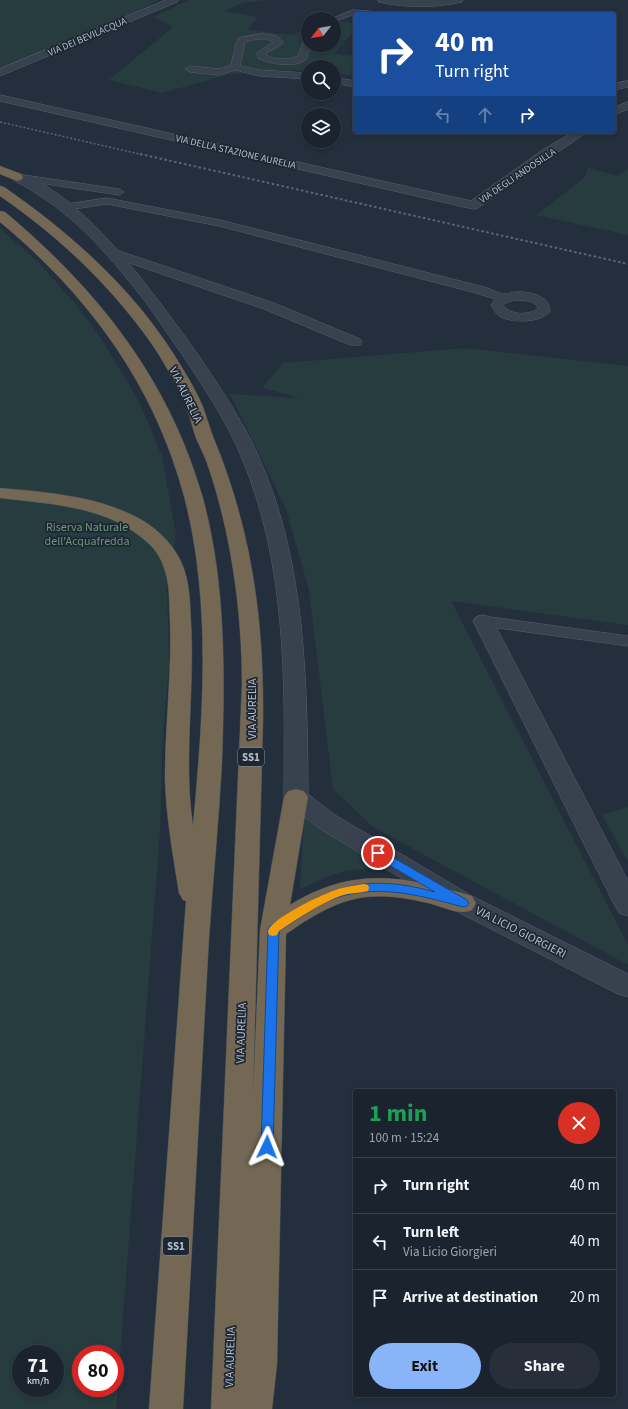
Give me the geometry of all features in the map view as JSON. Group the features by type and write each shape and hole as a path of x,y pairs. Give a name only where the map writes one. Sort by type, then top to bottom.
{"highway":[{"path":"0,170 9,184"},
{"name":"VIA AURELIA","path":"9,184 38,216 80,252 132,307 158,345 193,404 216,465 230,514 244,576 250,638 252,720 228,1409"},
{"name":"SS1","path":"0,215 43,251 71,279 125,346 161,409 182,460 196,511 203,550 212,654 210,762 197,922 166,1409"},
{"path":"0,493 84,506 118,516 146,531 155,538 172,564 179,592 182,634 178,795 182,839 197,922"},
{"path":"254,1409 260,1364 273,930 296,797"},
{"path":"273,930 301,911 324,898 344,891 359,888 396,887 463,903"},
{"path":"163,1409 168,1372"}],"street":[{"name":"VIA DEI BEVILACQUA","path":"0,73 174,0"},
{"path":"616,87 628,84"},
{"name":"VIA DELLA STAZIONE AURELIA","path":"0,98 473,205"},
{"path":"616,111 628,105"},
{"path":"548,152 566,134"},
{"name":"VIA DEGLI ANDOSILLA","path":"473,205 548,152 578,134"},
{"name":"VIA AURELIA","path":"9,184 46,191 68,207 113,254 140,285 176,332 226,408 236,426 256,470 275,530 288,593 294,663 296,797"},
{"path":"483,620 628,906"},
{"name":"VIA LICIO GIORGIERI","path":"296,797 326,821 463,903 628,986"}],"lane":[{"path":"382,0 427,4 459,0"},
{"path":"341,17 353,12"},
{"path":"235,68 242,40 262,37 277,40 279,42 277,44 261,53 261,56 265,59 284,61 298,60 302,58 304,52"},
{"path":"190,69 219,72 235,68 259,74 301,76"},
{"path":"341,81 353,84"},
{"path":"9,184 75,186 112,190 180,207 220,223"},
{"path":"68,207 107,202 220,223 480,290 504,298"},
{"path":"113,254 269,306 355,342"},
{"path":"483,620 628,641"}],"green space":[{"path":"0,0 158,0 148,6 0,70"},
{"path":"188,0 266,0 243,3 224,11 258,17 247,30 292,35 301,31 301,52 336,52 334,54 353,56 353,76 341,75 341,60 301,60 301,70 230,74 162,93 109,80 173,27 154,17"},
{"path":"341,21 353,24 353,32 341,46"},
{"path":"588,168 618,176 628,168 628,235 536,215 585,177"},
{"name":"Riserva Naturale dell'Acquafredda","path":"0,228 40,264 74,302 98,334 127,381 142,408 162,456 176,534 167,585 169,667 163,732 160,831 121,1345 72,1345 72,1397 117,1397 116,1409 0,1409"},
{"path":"465,348 628,366 628,625 451,601 628,945 628,965 373,827 333,789 309,590 286,509 230,394 301,398 262,388 283,363"},
{"path":"628,807 628,862 602,815"},
{"path":"304,818 400,871 370,869 348,870 300,889"}],"railway":[{"path":"0,122 144,155"},
{"path":"140,154 628,264"}],"slow traffic":[{"path":"273,932 273,930 301,911 324,898 344,891 364,888"}],"route":[{"path":"267,1147 273,930 301,911 324,898 344,891 359,888 396,887 417,890 463,903 378,853"}]}
